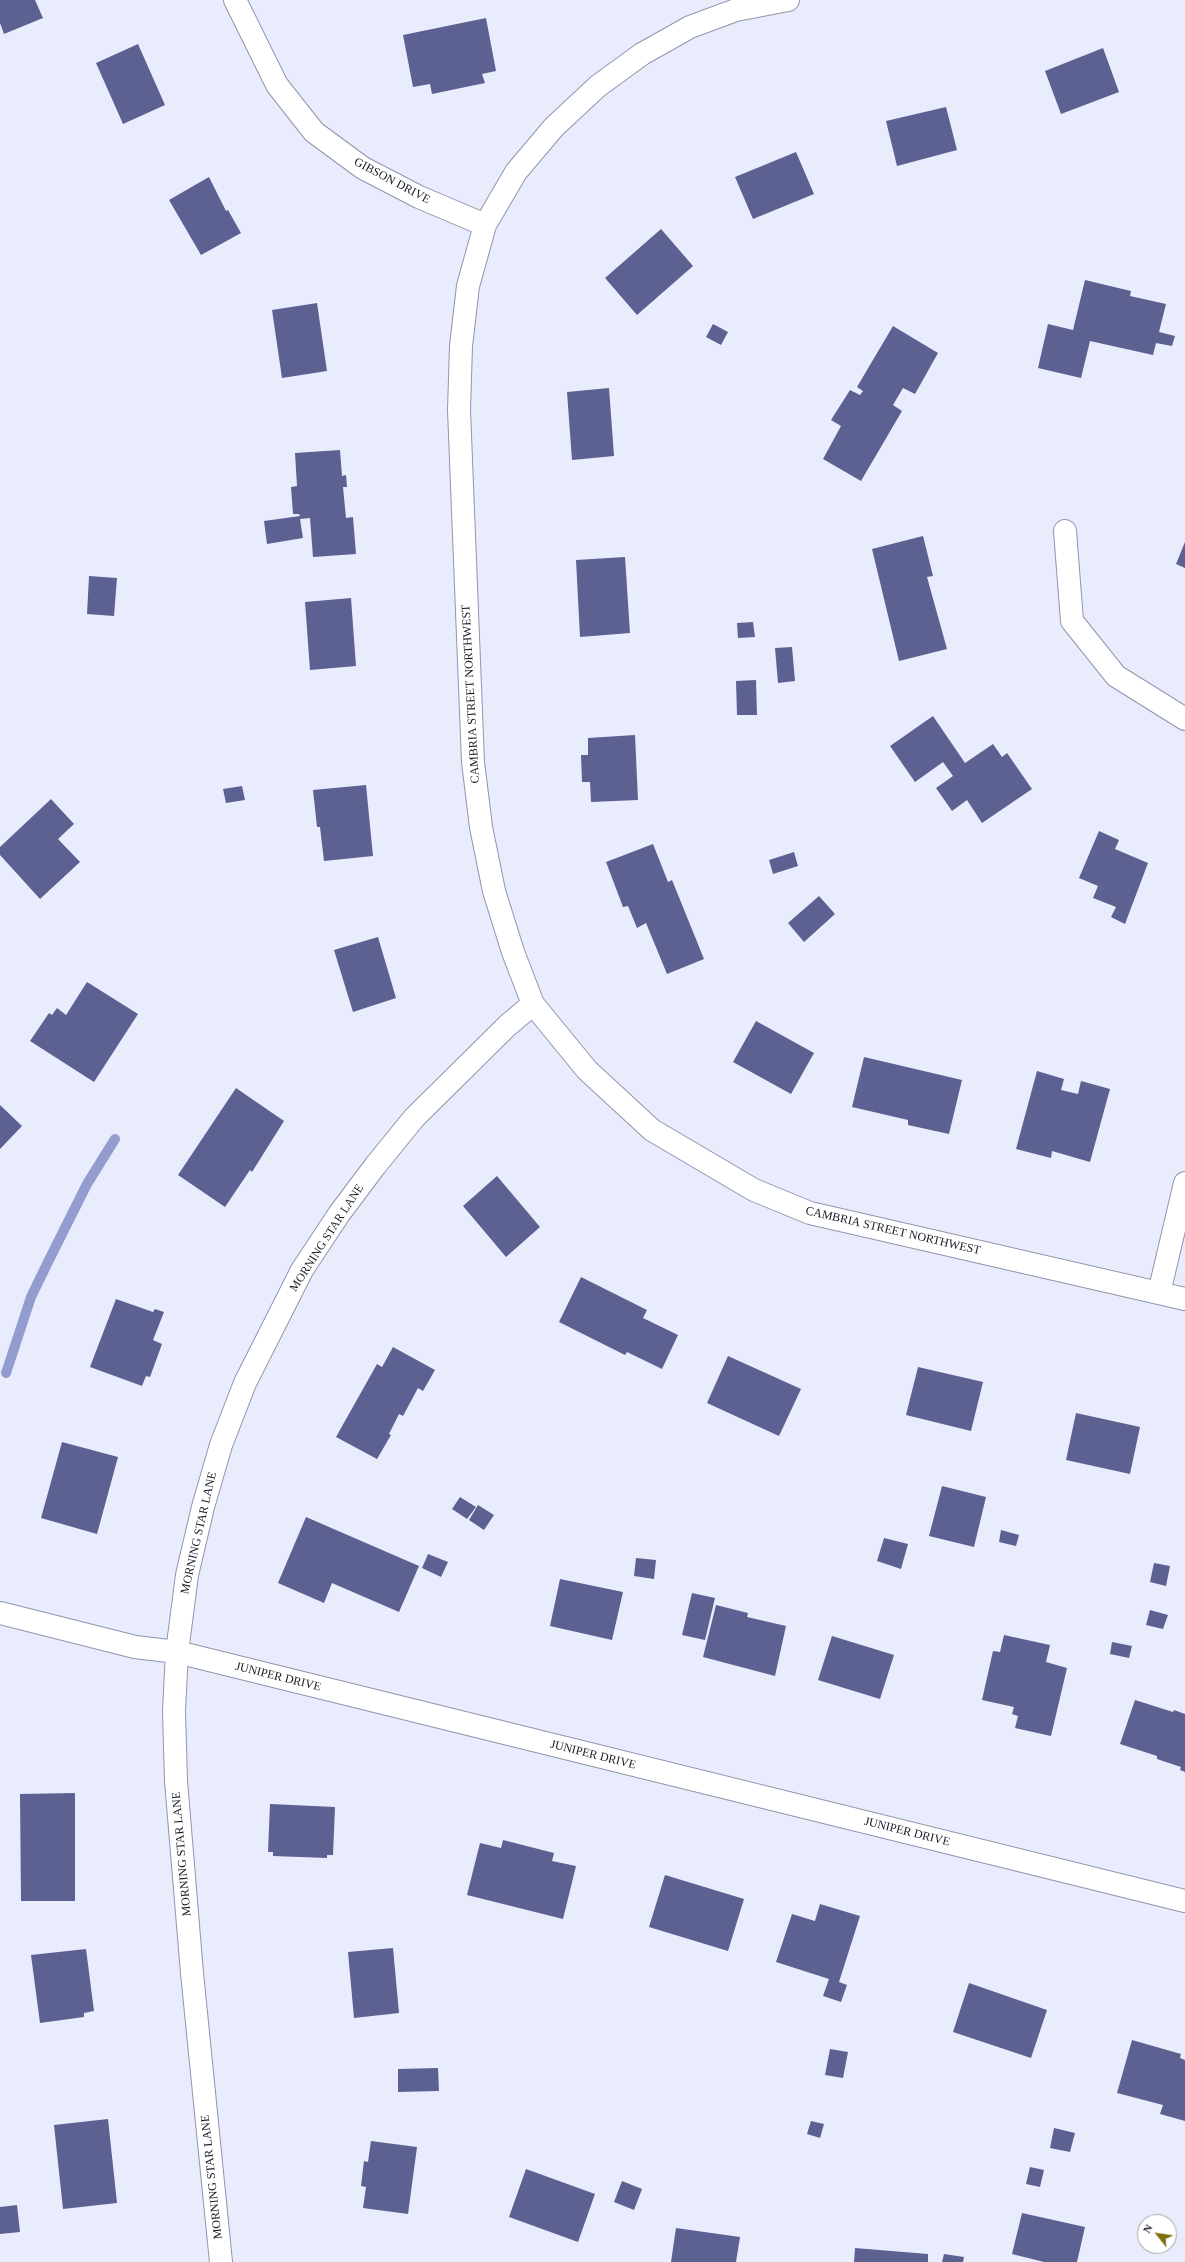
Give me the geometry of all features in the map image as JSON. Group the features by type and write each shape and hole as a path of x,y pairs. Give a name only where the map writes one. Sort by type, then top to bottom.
{"street":[{"name":"GIBSON DRIVE","path":"235,0 277,85 314,132 363,168 419,197 485,224"},
{"name":"CAMBRIA STREET NORTHWEST","path":"788,0 736,10 690,27 642,54 604,82 554,127 516,172 485,224 468,286 461,346 459,410 473,762 481,827 494,891 513,952 533,1004 587,1070 652,1130 754,1190 810,1213 1185,1299"},
{"path":"1065,530 1072,620 1116,676 1185,719"},
{"name":"MORNING STAR LANE","path":"221,2262 193,1981 176,1780 174,1711 177,1652 187,1575 203,1507 221,1445 244,1383 302,1270 344,1208 414,1118 507,1026 533,1004"},
{"path":"1158,1293 1185,1183"},
{"name":"JUNIPER DRIVE","path":"0,1613 135,1647 177,1652 1185,1900"}],"building":[{"path":"0,0 35,0 43,18 4,34 0,23"},
{"path":"486,18 496,71 482,74 485,83 432,94 430,84 413,87 403,35"},
{"path":"138,44 165,105 123,124 96,63"},
{"path":"1103,48 1119,92 1061,114 1045,71"},
{"path":"946,107 957,150 897,166 886,121"},
{"path":"796,152 814,194 753,219 735,177"},
{"path":"209,177 226,211 228,210 241,233 201,255 169,200"},
{"path":"661,229 693,266 637,315 605,278"},
{"path":"1085,280 1131,291 1130,296 1166,304 1159,332 1175,336 1172,346 1156,343 1153,355 1090,341 1081,378 1038,368 1048,324 1073,330"},
{"path":"317,303 327,371 282,378 272,310"},
{"path":"713,324 728,332 721,345 706,337"},
{"path":"893,326 938,353 915,394 903,388 893,405 902,411 861,481 823,459 841,426 831,420 850,390 860,395 863,391 857,387"},
{"path":"609,388 614,456 572,460 567,392"},
{"path":"340,450 342,476 346,475 347,487 343,487 346,518 353,517 356,554 313,557 310,518 300,519 303,538 267,544 264,521 300,516 299,514 293,514 291,487 297,486 295,453"},
{"path":"923,536 933,576 927,577 947,649 899,661 872,549"},
{"path":"1185,542 1185,568 1176,564"},
{"path":"625,557 630,633 580,637 576,560"},
{"path":"89,576 117,578 114,616 87,614"},
{"path":"351,598 356,666 310,670 305,602"},
{"path":"753,622 755,637 738,638 737,623"},
{"path":"792,647 795,681 778,683 775,648"},
{"path":"756,680 757,715 737,715 736,681"},
{"path":"933,716 965,763 993,744 1002,757 1007,753 1032,789 982,823 967,800 952,811 936,788 953,776 943,762 915,782 890,746"},
{"path":"635,735 638,800 591,802 590,782 582,782 581,755 588,755 588,738"},
{"path":"366,785 373,856 324,861 320,827 317,827 313,790"},
{"path":"242,786 245,800 226,803 223,789"},
{"path":"51,799 74,824 58,839 80,862 40,899 0,855 0,847"},
{"path":"1099,831 1119,840 1115,849 1148,863 1125,924 1111,917 1116,907 1093,898 1098,886 1079,878"},
{"path":"653,844 668,882 672,880 704,959 667,974 646,923 637,928 628,906 623,907 606,862"},
{"path":"794,852 798,866 773,874 769,860"},
{"path":"819,896 835,914 804,942 788,923"},
{"path":"378,937 396,998 353,1012 334,950"},
{"path":"87,982 138,1014 94,1082 30,1041 49,1013 52,1015 57,1008 66,1015"},
{"path":"756,1021 814,1053 791,1094 733,1062"},
{"path":"864,1057 962,1080 949,1134 908,1125 908,1120 852,1107"},
{"path":"1037,1071 1064,1079 1061,1090 1078,1094 1081,1081 1110,1089 1090,1162 1052,1151 1051,1158 1016,1149"},
{"path":"236,1088 284,1121 252,1172 250,1170 225,1207 178,1175"},
{"path":"0,1105 22,1126 0,1149"},
{"path":"497,1176 540,1227 506,1257 463,1206"},
{"path":"581,1277 647,1310 643,1318 678,1335 662,1369 627,1352 625,1355 559,1322"},
{"path":"116,1299 153,1312 155,1309 164,1312 153,1340 162,1344 150,1377 146,1376 142,1386 90,1367"},
{"path":"393,1347 435,1370 423,1391 418,1388 403,1416 399,1414 389,1434 391,1435 377,1459 336,1437 377,1364 382,1367"},
{"path":"728,1356 801,1389 779,1436 707,1403"},
{"path":"918,1367 983,1382 971,1431 906,1415"},
{"path":"1076,1413 1140,1427 1130,1474 1066,1460"},
{"path":"62,1442 118,1457 97,1534 41,1518"},
{"path":"942,1486 986,1497 974,1547 929,1536"},
{"path":"460,1497 476,1507 467,1519 452,1509"},
{"path":"478,1505 494,1515 484,1530 469,1520"},
{"path":"306,1517 419,1566 399,1612 332,1583 324,1603 278,1583"},
{"path":"1001,1530 1019,1535 1016,1546 999,1542"},
{"path":"884,1538 908,1544 901,1569 877,1561"},
{"path":"428,1554 448,1562 441,1577 422,1568"},
{"path":"636,1558 656,1560 654,1579 634,1576"},
{"path":"1154,1563 1170,1566 1166,1586 1150,1582"},
{"path":"560,1579 623,1592 612,1640 550,1626"},
{"path":"692,1593 715,1598 705,1640 682,1635"},
{"path":"716,1605 748,1613 747,1617 786,1626 775,1676 703,1657"},
{"path":"1150,1610 1168,1615 1163,1629 1146,1625"},
{"path":"1004,1635 1050,1645 1046,1662 1067,1668 1051,1736 1015,1728 1018,1716 1012,1714 1014,1707 982,1700 993,1651 1000,1652"},
{"path":"832,1636 894,1655 880,1699 818,1680"},
{"path":"1112,1642 1132,1646 1129,1658 1110,1654"},
{"path":"1135,1700 1173,1712 1174,1710 1185,1714 1185,1772 1180,1770 1181,1767 1157,1759 1157,1756 1120,1744"},
{"path":"75,1793 75,1901 21,1901 20,1794"},
{"path":"270,1804 335,1807 333,1855 327,1855 327,1858 273,1856 273,1852 268,1852"},
{"path":"503,1840 554,1853 552,1861 576,1866 563,1919 467,1895 480,1843 501,1848"},
{"path":"665,1875 744,1899 728,1951 649,1927"},
{"path":"820,1904 860,1916 839,1982 847,1985 841,2002 823,1996 829,1979 776,1962 792,1914 815,1921"},
{"path":"393,1948 399,2013 354,2018 348,1952"},
{"path":"86,1949 94,2011 84,2013 84,2017 40,2023 31,1955"},
{"path":"969,1983 1047,2010 1031,2058 953,2032"},
{"path":"1132,2040 1181,2054 1180,2058 1185,2060 1185,2121 1160,2114 1163,2105 1117,2093"},
{"path":"830,2049 848,2052 843,2078 825,2075"},
{"path":"438,2068 439,2091 398,2092 398,2069"},
{"path":"108,2119 117,2203 63,2209 54,2125"},
{"path":"811,2121 824,2124 820,2138 807,2134"},
{"path":"1054,2128 1075,2133 1070,2152 1050,2148"},
{"path":"371,2141 417,2147 408,2214 363,2208 366,2187 361,2186 364,2161 368,2162"},
{"path":"1030,2167 1044,2170 1040,2187 1026,2184"},
{"path":"526,2169 595,2194 578,2242 509,2217"},
{"path":"622,2181 642,2189 634,2210 614,2202"},
{"path":"17,2205 20,2232 0,2234 0,2207"},
{"path":"1022,2213 1085,2227 1077,2262 1044,2262 1012,2254"},
{"path":"676,2228 740,2237 736,2262 671,2262"},
{"path":"855,2248 928,2254 928,2262 854,2262"},
{"path":"944,2254 964,2257 963,2262 942,2262"}],"waterway":[{"path":"6,1373 31,1297 87,1184 115,1139"}]}
